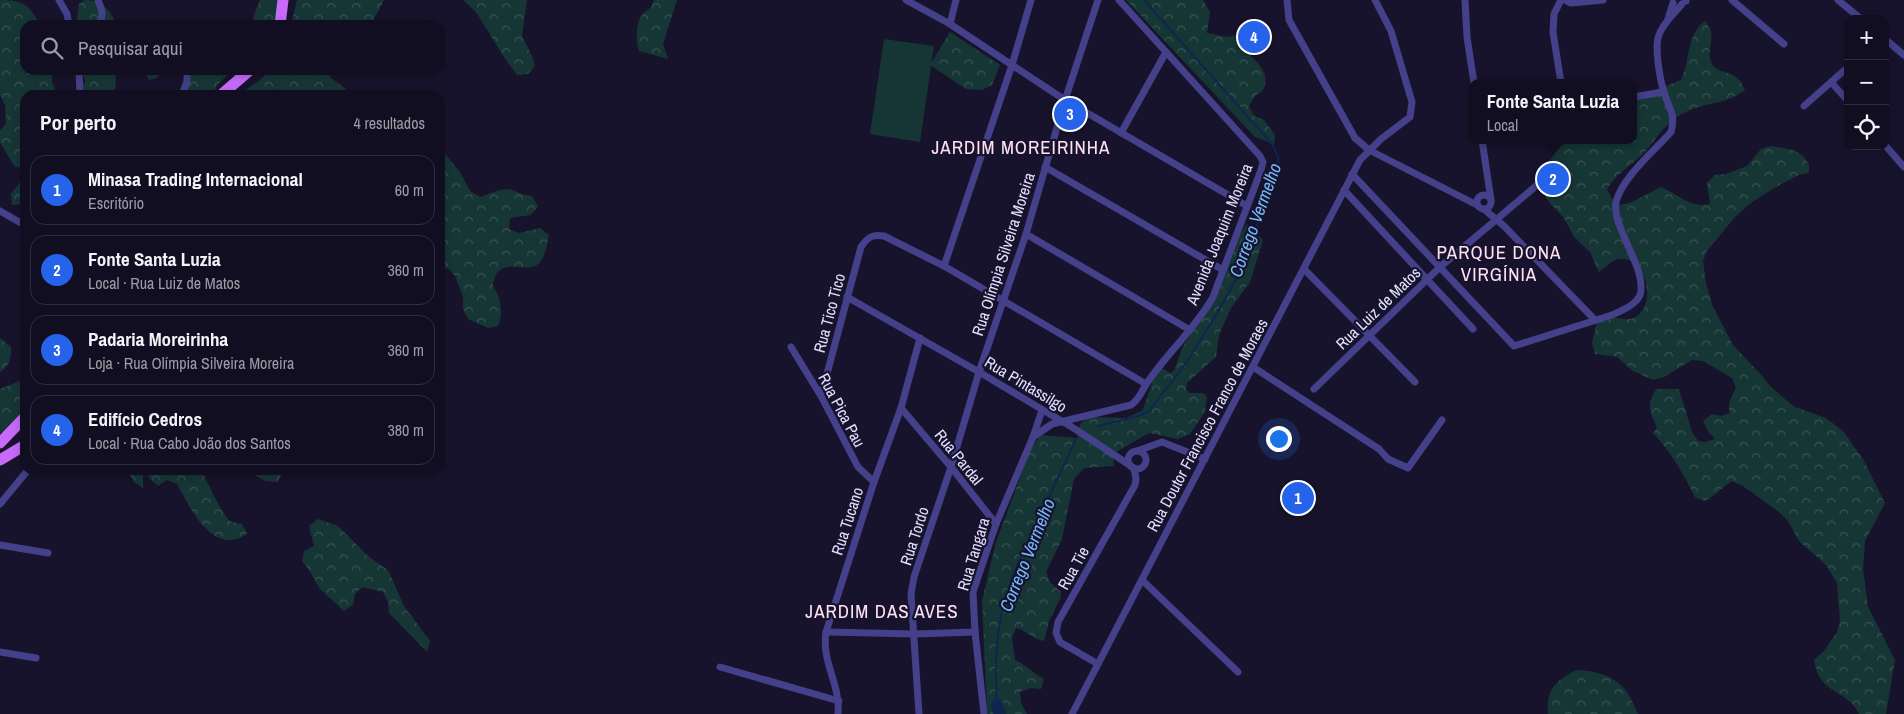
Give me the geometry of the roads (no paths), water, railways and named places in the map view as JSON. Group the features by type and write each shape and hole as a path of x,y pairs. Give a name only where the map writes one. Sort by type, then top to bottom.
{"main road":[{"path":"281,20 284,0"},
{"path":"227,90 244,75"},
{"path":"0,443 20,422"},
{"path":"0,460 20,448"}],"street":[{"path":"59,0 68,20"},
{"path":"98,0 102,8 102,20"},
{"path":"906,0 950,24 1065,100 1246,206"},
{"path":"950,24 956,0"},
{"path":"1031,0 1012,65 944,266 1146,384"},
{"name":"Rua Olímpia Silveira Moreira","path":"979,372 1026,234 1065,100 1098,0"},
{"name":"Avenida Joaquim Moreira","path":"1033,437 1046,427 1082,416 1132,405 1138,400 1146,384 1203,315 1213,297 1246,206 1262,170 1263,162 1260,156 1119,0"},
{"path":"1286,0 1288,20 1355,138 1369,150 1462,198 1479,200 1489,197 1491,201"},
{"name":"Rua Doutor Francisco Franco de Moraes","path":"1072,714 1352,174 1360,160 1369,150 1410,117 1412,102 1391,31 1375,0"},
{"path":"1465,0 1467,37 1473,79"},
{"path":"1560,79 1553,32 1554,14 1563,0 1572,3 1603,0"},
{"path":"1732,0 1784,44"},
{"path":"1838,0 1856,15"},
{"path":"1667,22 1672,1 1677,5 1685,1"},
{"path":"1352,174 1514,346 1612,315 1625,309 1634,303 1640,294 1637,268 1619,223 1616,204 1621,188 1671,132 1674,124 1672,110 1663,92 1657,47 1659,34 1685,1"},
{"path":"1889,42 1904,54"},
{"path":"1121,133 1166,52"},
{"path":"1804,106 1844,71"},
{"path":"78,75 80,90"},
{"path":"184,90 187,75"},
{"path":"1831,82 1844,97"},
{"path":"1637,96 1663,92"},
{"path":"1483,144 1491,201 1498,218 1595,320"},
{"path":"1889,150 1904,167"},
{"path":"1045,168 1223,270"},
{"name":"Rua Luiz de Matos","path":"1314,390 1440,267 1555,170"},
{"path":"1479,200 1489,186"},
{"path":"1344,190 1473,329"},
{"path":"1479,200 1482,210 1498,218"},
{"path":"1485,210 1491,201"},
{"path":"0,211 20,222"},
{"name":"Rua Tico Tico","path":"821,396 861,247 866,239 873,234 884,236 944,266"},
{"path":"1026,234 1190,330"},
{"path":"1304,269 1415,382"},
{"name":"Rua Pintassilgo","path":"847,297 1075,429 1133,467"},
{"name":"Rua Tucano","path":"838,714 839,701 824,646 826,632 874,482 901,408 920,338"},
{"name":"Rua Pica Pau","path":"791,347 821,396 858,467 874,482"},
{"path":"1253,367 1379,449 1388,459 1408,468 1442,420"},
{"name":"Rua Tordo","path":"919,714 911,594 914,577 951,467 979,372"},
{"name":"Rua Pardal","path":"901,408 996,524"},
{"name":"Rua Tangara","path":"984,714 975,632 973,592 996,524 1033,437 1042,410"},
{"path":"1075,429 1077,422 1082,416"},
{"path":"1158,442 1141,468 1133,467 1128,460 1134,452 1158,442 1205,459"},
{"path":"1110,453 1143,453 1146,459"},
{"name":"Rua Tie","path":"1098,664 1060,642 1056,633 1058,622 1135,485 1136,479 1133,467"},
{"path":"0,504 24,475"},
{"path":"0,545 48,553"},
{"path":"1142,580 1238,672"},
{"path":"826,632 915,634 975,632"},
{"path":"0,652 36,658"},
{"path":"720,667 839,701"}],"waterway":[{"name":"Corrego Vermelho","path":"1098,426 1148,412 1184,366 1239,274 1279,166 1278,156 1272,144 1144,0"},
{"name":"Corrego Vermelho","path":"997,705 996,666 998,637 1007,594 1013,575 1076,439"},
{"path":"997,705 1000,714"}],"place":[{"name":"Edifício Cedros","path":"1254,37"},
{"name":"Padaria Moreirinha","path":"1070,114"},
{"name":"Fonte Santa Luzia","path":"1553,179"},
{"name":"Minasa Trading Internacional","path":"1298,498"}],"district":[{"name":"JARDIM MOREIRINHA","path":"1021,147"},
{"name":"PARQUE DONA VIRGÍNIA","path":"1499,263"},
{"name":"JARDIM DAS AVES","path":"882,611"}]}
